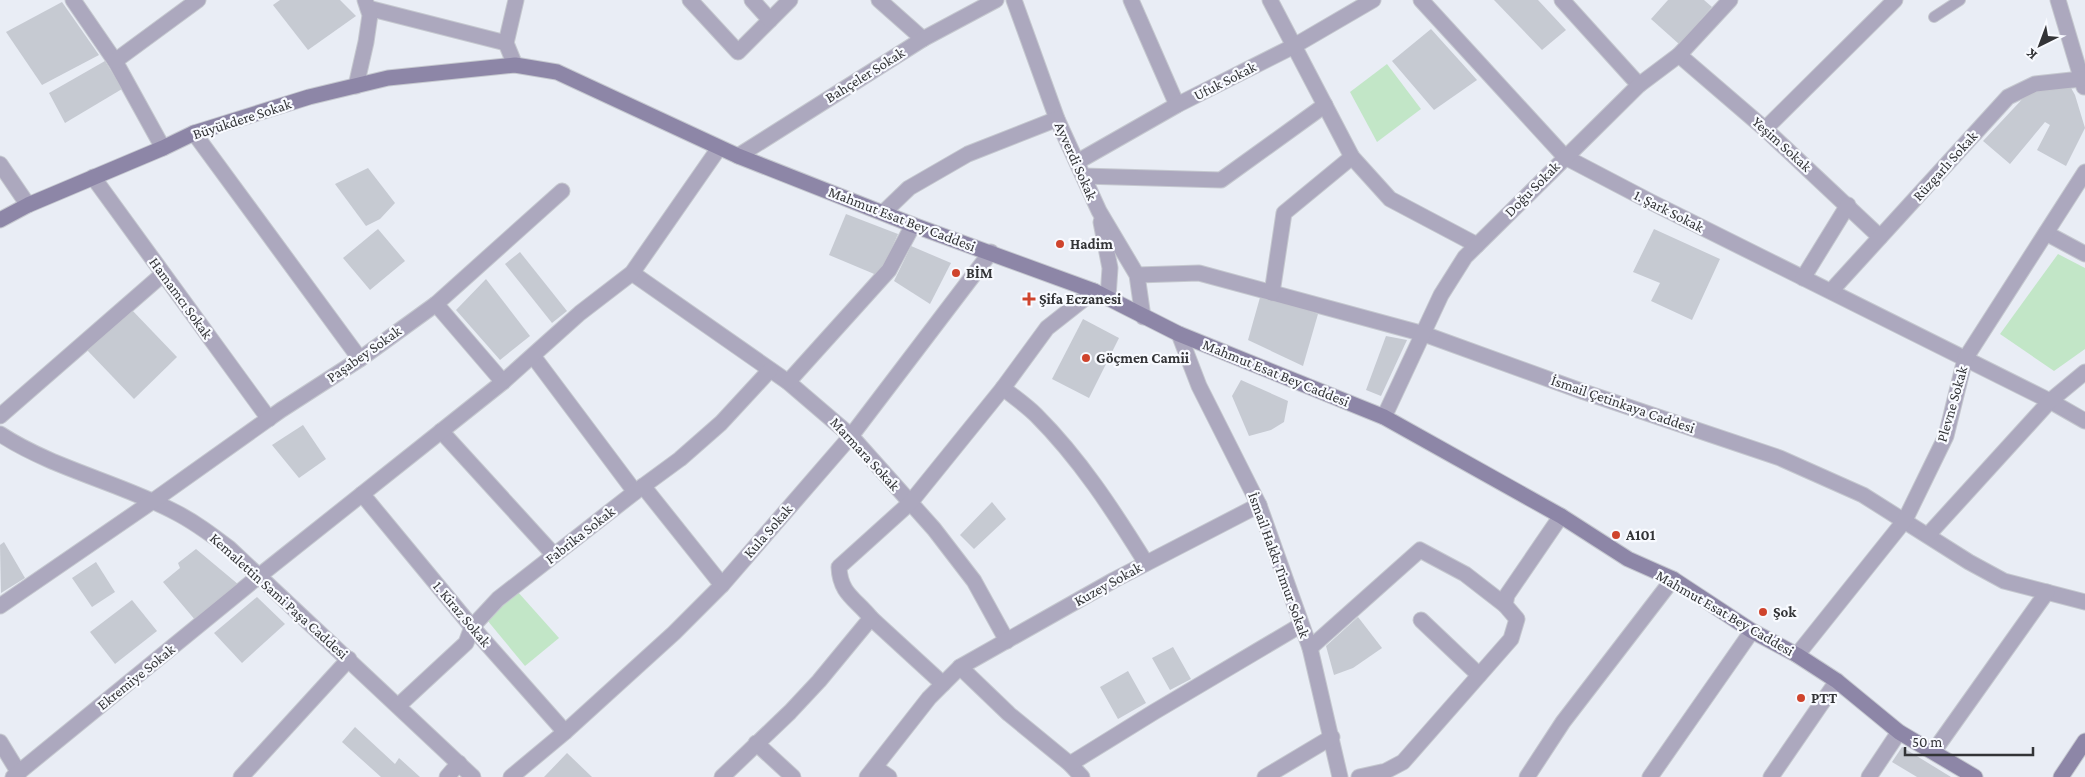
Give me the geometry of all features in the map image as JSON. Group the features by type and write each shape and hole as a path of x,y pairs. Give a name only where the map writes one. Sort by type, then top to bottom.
{"street":[{"path":"73,0 115,61 163,148"},
{"path":"115,61 198,0"},
{"path":"515,64 506,43 516,0"},
{"path":"690,0 738,52 790,0"},
{"path":"752,0 770,20"},
{"path":"879,0 923,39"},
{"name":"Bahçeler Sokak","path":"738,156 923,39 996,0"},
{"name":"Ayverdi Sokak","path":"1014,0 1057,119 1099,211 1137,275 1144,317"},
{"path":"1132,0 1177,105"},
{"path":"1270,0 1352,157 1390,199 1477,245"},
{"name":"Ufuk Sokak","path":"1077,162 1177,105 1294,46 1373,0"},
{"name":"1. Şark Sokak","path":"1421,0 1565,157 2050,401 2085,421"},
{"path":"1562,0 1639,85"},
{"name":"Doğu Sokak","path":"1384,417 1441,295 1465,257 1639,85 1679,55 1730,0"},
{"path":"1766,129 1895,0"},
{"path":"2058,0 2083,83"},
{"path":"366,4 506,43"},
{"path":"356,86 370,15 366,4"},
{"name":"Yeşim Sokak","path":"1679,55 1766,129 1880,237"},
{"name":"Mahmut Esat Bey Caddesi","path":"498,66 515,64 557,72 738,156 913,225 1094,290 1179,334 1384,417 1561,516 1628,559 1673,578 1752,632 1797,655 1837,681 1899,732 1934,751 1973,776"},
{"name":"Büyükdere Sokak","path":"0,220 28,205 163,148 194,132 309,97 388,78 498,66"},
{"name":"Rüzgarlı Sokak","path":"1831,291 2008,97 2035,84 2083,83"},
{"path":"1083,176 1221,180 1325,106"},
{"path":"884,212 909,188 968,154 1057,119"},
{"path":"194,132 360,359"},
{"name":"Ekremiye Sokak","path":"16,775 258,576 503,382 580,313 632,273 719,148"},
{"path":"1272,293 1284,213 1352,157"},
{"path":"0,164 28,205"},
{"name":"Plevne Sokak","path":"1797,655 1905,520 1946,436 1965,359 2085,172"},
{"name":"Hamamcı Sokak","path":"93,177 269,419"},
{"name":"Paşabey Sokak","path":"0,606 269,419 360,359 436,304 562,191"},
{"path":"1804,278 1848,205"},
{"path":"1099,211 1110,268 1108,298"},
{"path":"788,382 889,270 913,225"},
{"path":"2046,233 2085,254"},
{"name":"Kula Sokak","path":"511,777 565,732 674,633 722,584 852,436 990,252"},
{"name":"Marmara Sokak","path":"632,273 788,382 852,436 934,530 974,581 1007,641"},
{"name":"İsmail Çetinkaya Caddesi","path":"1137,275 1198,273 1424,334 1584,392 1780,458 1863,495 1969,562 2004,581 2085,602"},
{"path":"0,416 163,274"},
{"path":"943,684 871,618 844,590 840,580 839,567 910,503 1003,388 1047,328 1094,290"},
{"path":"436,304 503,382"},
{"name":"İsmail Hakkı Timur Sokak","path":"1179,334 1199,386 1259,505 1310,648 1340,777"},
{"path":"533,356 639,489 722,584"},
{"name":"Fabrika Sokak","path":"398,706 466,643 472,626 498,598 680,459 721,423 770,370"},
{"path":"1928,535 2050,401 2085,372"},
{"path":"1003,388 1035,414 1069,451 1098,487 1146,563"},
{"path":"442,431 554,556"},
{"name":"Kemalettin Sami Paşa Caddesi","path":"0,434 25,450 153,501 197,524 229,548 473,777"},
{"name":"1. Kiraz Sokak","path":"362,494 472,626 565,732"},
{"name":"Kuzey Sokak","path":"872,772 929,698 960,667 1146,563 1259,505"},
{"path":"1505,605 1506,595 1561,516"},
{"path":"1310,648 1420,550 1465,574 1505,605 1517,619 1511,639 1404,762 1386,771 1359,777"},
{"path":"1527,777 1563,722 1673,578"},
{"path":"1934,751 2047,592"},
{"path":"722,777 790,712 819,681 871,618"},
{"path":"1422,620 1479,674"},
{"path":"1070,764 1301,625"},
{"path":"1650,777 1752,632"},
{"path":"241,777 349,659"},
{"path":"960,667 1008,714 1070,764 1082,777"},
{"path":"1771,777 1837,681"},
{"path":"1869,777 1899,732"},
{"path":"1265,777 1332,737"},
{"path":"2061,777 2085,740"},
{"path":"0,742 16,775"},
{"path":"756,744 793,777"},
{"path":"447,777 460,763"},
{"path":"872,772 889,777"}],"lane":[{"path":"1934,17 1960,0"}],"green space":[{"path":"1387,64 1421,109 1377,142 1350,92"},
{"path":"2058,254 2085,268 2085,349 2054,371 2000,334"},
{"path":"517,591 559,638 525,666 487,620"}],"building":[{"path":"280,0 340,0 356,16 308,50 273,5"},
{"path":"1494,0 1538,0 1566,30 1542,50"},
{"path":"1668,0 1704,0 1712,7 1679,44 1651,19"},
{"path":"62,2 99,55 42,85 6,32"},
{"path":"1431,29 1477,80 1434,110 1392,61"},
{"path":"105,61 122,89 65,123 49,93"},
{"path":"2070,86 2075,95 2085,128 2066,166 2037,150 2050,125 2045,122 2010,164 1983,141 2028,93"},
{"path":"368,168 395,203 380,219 366,226 335,184"},
{"path":"846,214 898,234 879,276 829,255"},
{"path":"378,229 405,261 370,290 343,258"},
{"path":"1654,229 1720,259 1692,320 1651,301 1660,283 1633,272"},
{"path":"911,246 951,263 930,304 894,281"},
{"path":"520,252 567,311 552,323 505,264"},
{"path":"486,279 530,336 500,360 456,310"},
{"path":"1261,294 1318,314 1303,366 1248,340"},
{"path":"130,308 177,357 134,399 87,350"},
{"name":"Göçmen Camii","path":"1083,319 1119,338 1089,398 1052,379"},
{"path":"1386,336 1407,340 1381,396 1366,390"},
{"path":"1241,380 1288,401 1284,422 1271,430 1249,436 1232,396"},
{"path":"303,425 326,459 299,478 272,445"},
{"path":"992,502 1006,519 974,549 960,535"},
{"path":"4,542 25,578 1,593 0,545"},
{"path":"196,549 239,585 196,621 163,582 180,568 178,563"},
{"path":"96,562 115,592 92,607 72,578"},
{"path":"257,597 285,624 242,663 214,633"},
{"path":"132,600 157,631 115,664 90,632"},
{"path":"1358,617 1382,648 1353,668 1334,675 1326,646"},
{"path":"1173,647 1191,679 1170,690 1152,658"},
{"path":"1128,671 1146,703 1118,719 1100,687"},
{"path":"355,727 395,764 399,758 420,777 381,777 342,742"},
{"path":"1902,747 1951,777 1917,777 1892,762"},
{"path":"567,753 592,777 544,777"}],"place":[{"name":"Hadim","path":"1060,244"},
{"name":"BİM","path":"956,273"},
{"name":"Şifa Eczanesi","path":"1029,299"},
{"name":"Göçmen Camii","path":"1086,358"},
{"name":"A101","path":"1616,535"},
{"name":"Şok","path":"1763,612"},
{"name":"PTT","path":"1801,698"}]}
